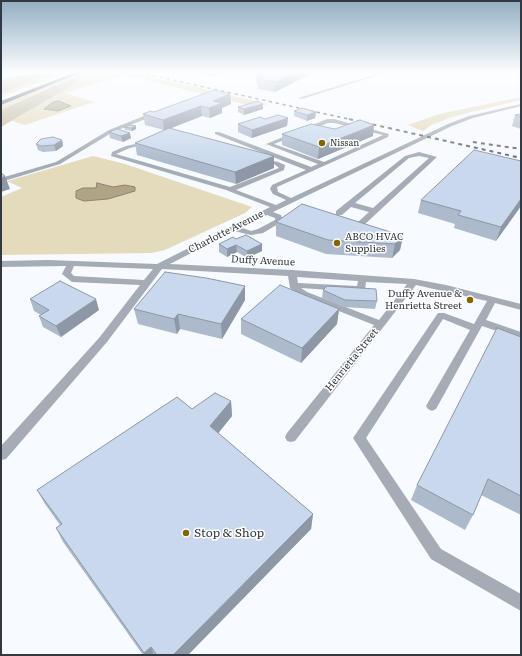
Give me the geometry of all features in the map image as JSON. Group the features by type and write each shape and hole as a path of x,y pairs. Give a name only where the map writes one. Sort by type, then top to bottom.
{"street":[{"name":"Charlotte Avenue","path":"1,455 98,346 160,266 276,207 450,125 471,117 521,105"},
{"path":"1,180 58,163 111,131 165,110"},
{"path":"296,206 275,193 273,189 274,186 311,170 386,136 386,134 330,121 269,144 324,164"},
{"path":"217,133 297,163 311,170"},
{"path":"156,139 128,147 114,153 114,155 230,190 276,207"},
{"path":"419,154 434,157 374,211 360,224 355,225 336,215 407,157 419,154"},
{"path":"230,190 282,169 283,166 253,156"},
{"path":"350,204 374,211"},
{"path":"234,228 251,233 260,231 279,221 278,217 267,212"},
{"name":"Duffy Avenue","path":"1,264 160,266 292,273 414,282 494,299 521,307"},
{"path":"71,264 66,274 72,279 147,283"},
{"path":"292,273 295,288 304,294 381,324"},
{"path":"294,285 359,289 362,288 362,278"},
{"name":"Henrietta Street","path":"291,437 414,282"},
{"path":"432,406 494,299"},
{"path":"521,336 441,315 359,438 436,554 521,603"}],"shaded area":[{"path":"9,102 19,102 1,110 1,105"},
{"path":"19,102 45,102 1,127 1,110"},
{"path":"45,102 94,102 25,125 12,121"},
{"path":"53,102 60,102 71,106 58,111 44,109"},
{"path":"234,102 258,102 268,104 256,107"},
{"path":"499,102 514,102 455,116 431,125 423,131 408,125 439,114"},
{"path":"93,156 125,164 252,207 245,213 165,250 151,253 1,255 1,197 22,188 9,182 1,183"},
{"path":"97,183 113,187 125,185 135,187 135,191 108,199 84,201 76,198 76,191 83,188 96,188"}],"building":[{"path":"182,102 222,103 209,108 201,106 163,120 143,114 150,111 154,112"},
{"path":"256,102 263,104 244,109 238,107"},
{"path":"302,108 316,112 307,115 294,111"},
{"path":"278,115 288,118 252,130 238,124 260,117 265,119"},
{"path":"360,120 374,125 319,147 282,134 311,124 335,129"},
{"path":"130,125 136,126 131,128 124,127"},
{"path":"169,128 274,156 235,172 135,143"},
{"path":"117,129 130,133 121,136 109,132"},
{"path":"53,137 62,140 54,145 41,146 36,144 41,139"},
{"path":"474,150 521,161 521,199 501,227 458,215 461,211 421,200"},
{"path":"302,204 403,236 395,244 328,240 276,222"},
{"path":"246,235 262,244 247,251 236,245 227,249 219,244 233,237 236,239"},
{"path":"165,272 245,286 221,324 178,314 174,319 134,309"},
{"path":"60,281 96,299 56,326 39,316 49,310 30,299"},
{"path":"280,285 339,309 302,348 241,319"},
{"path":"327,286 376,289 377,301 345,300 323,290"},
{"path":"497,328 521,337 521,496 488,479 473,515 417,485"},
{"name":"Stop & Shop","path":"215,393 231,401 210,426 313,514 173,655 157,655 151,647 144,653 56,528 62,524 37,490 177,397 192,409"}],"railway":[{"path":"270,102 353,120"},
{"path":"349,119 521,158"},
{"path":"473,142 521,149"}],"place":[{"name":"Nissan","path":"322,143"},
{"name":"ABCO HVAC Supplies","path":"337,243"},
{"name":"Duffy Avenue & Henrietta Street","path":"470,300"},
{"name":"Stop & Shop","path":"186,533"}]}
